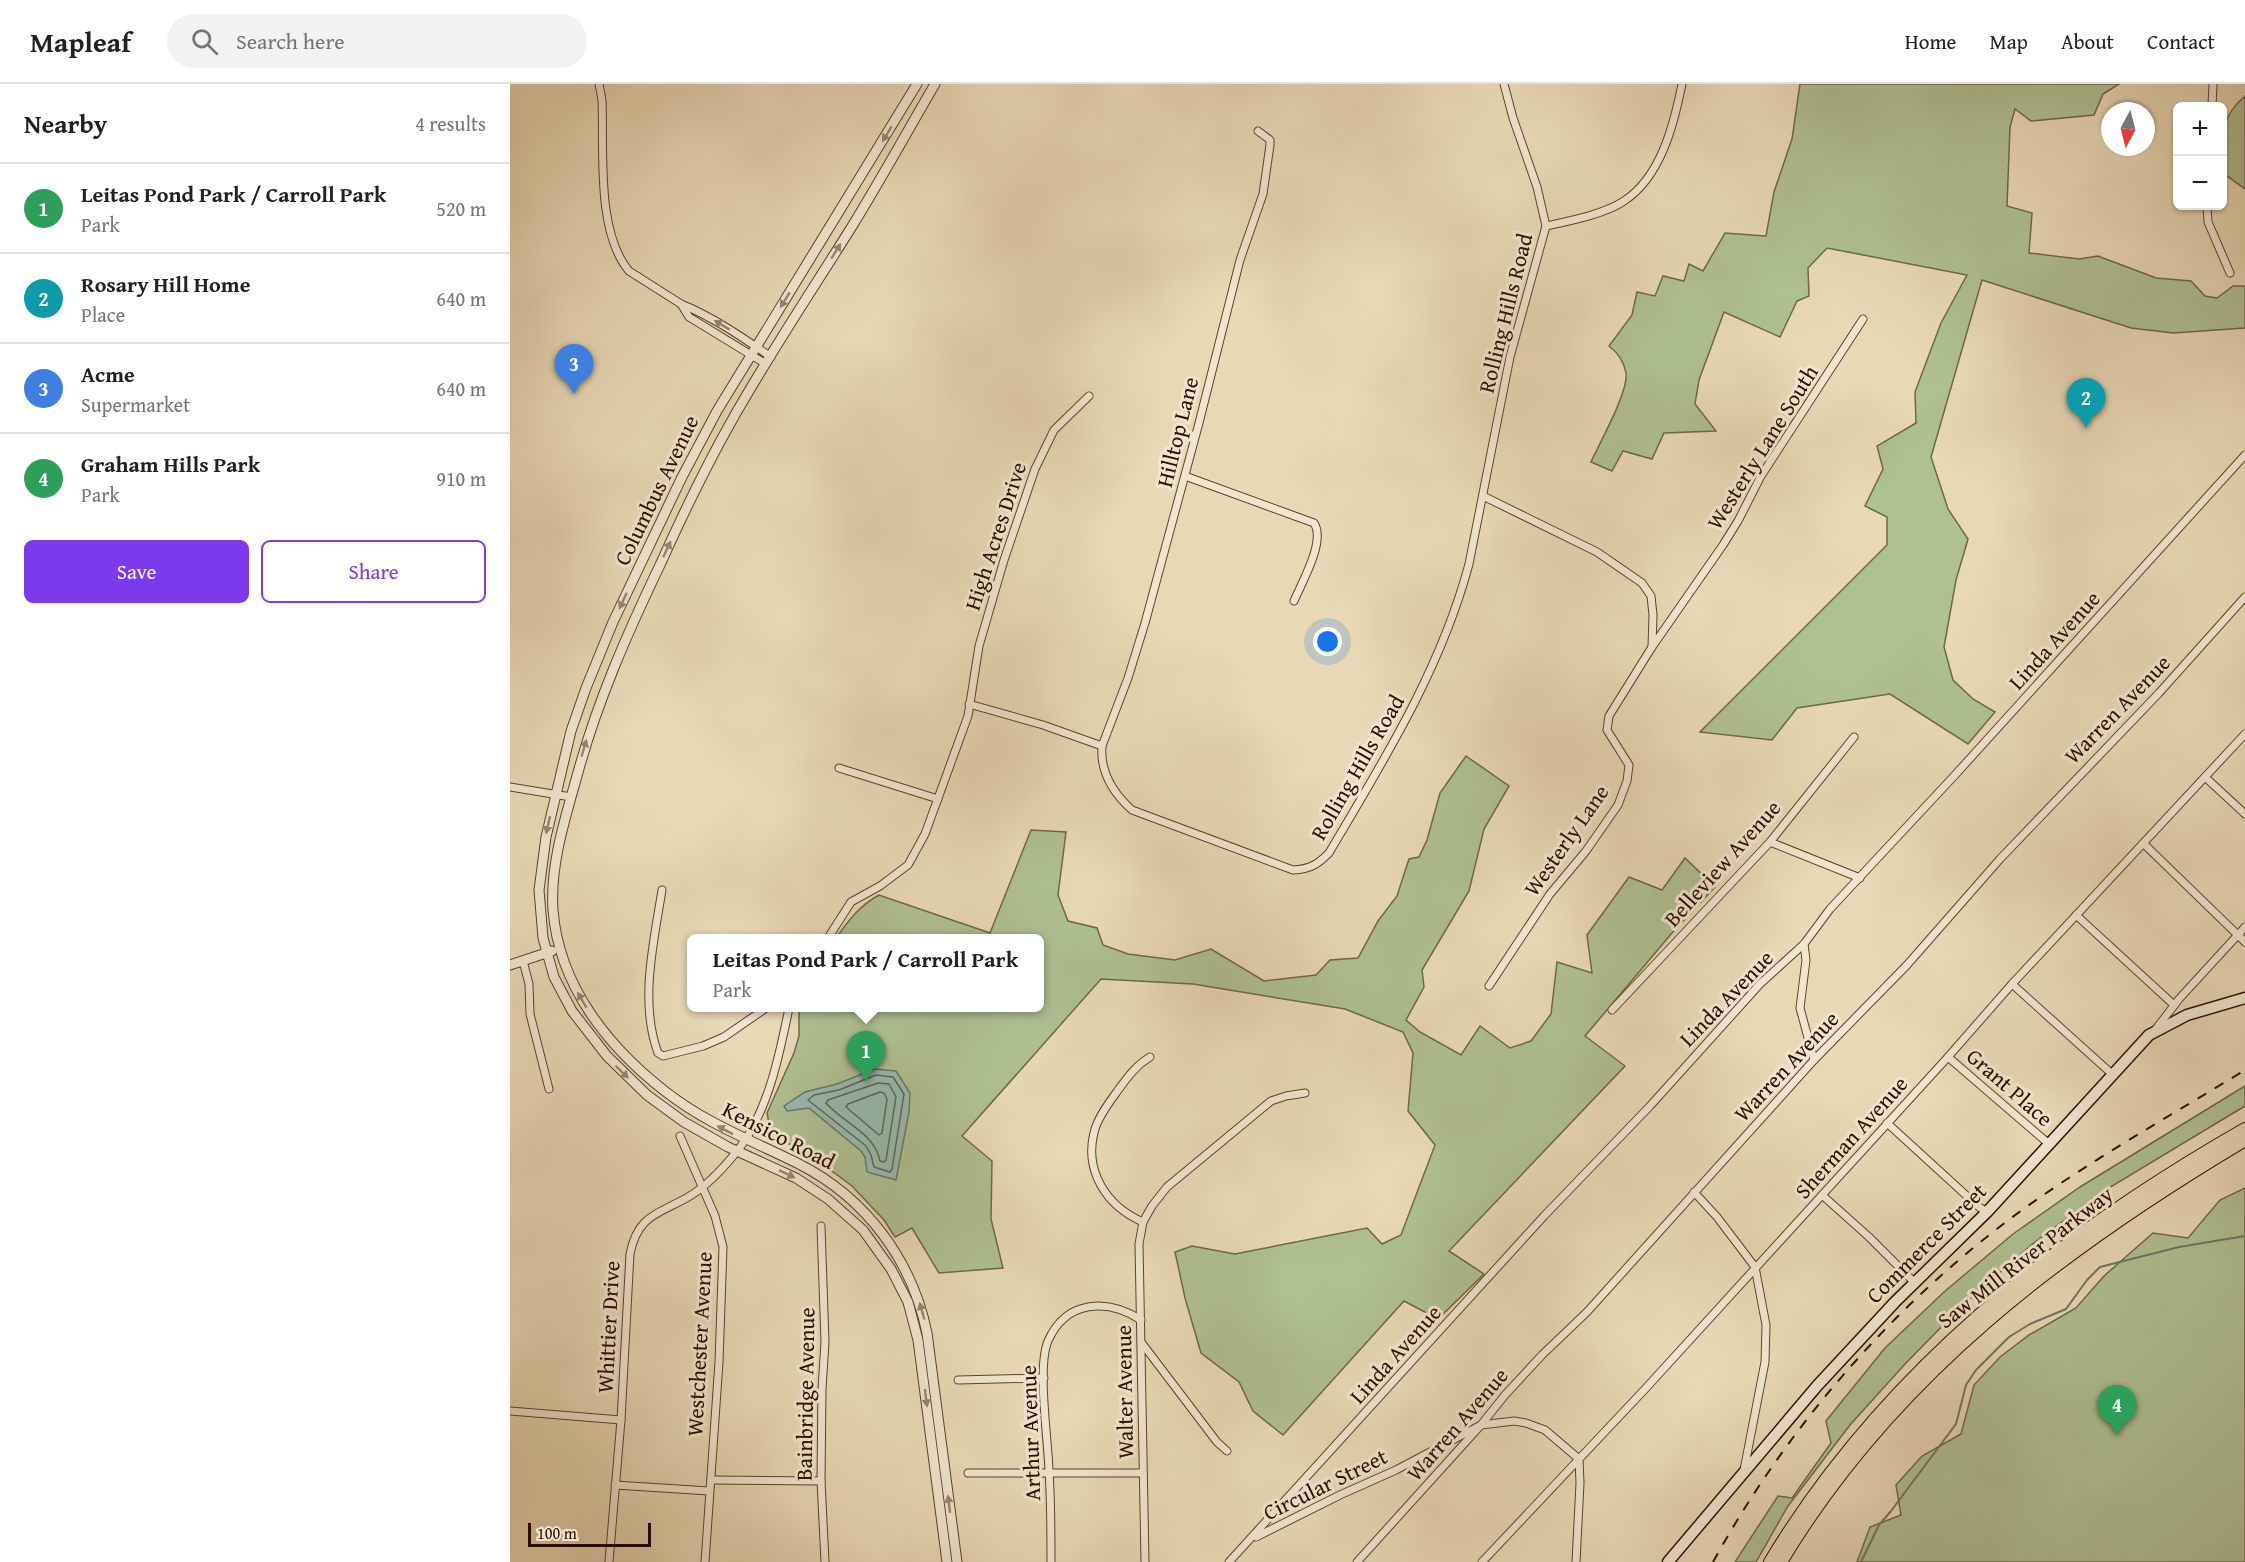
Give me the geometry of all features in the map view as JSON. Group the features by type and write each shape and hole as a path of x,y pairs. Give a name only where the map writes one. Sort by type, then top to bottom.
{"highway":[{"name":"Saw Mill River Parkway","path":"1770,1562 1808,1502 1849,1448 1893,1396 1958,1333 2016,1285 2101,1222 2245,1129"},
{"name":"Saw Mill River Parkway","path":"1781,1562 1824,1497 1869,1438 1920,1382 1963,1341 2021,1293 2105,1230 2245,1140"}],"main road":[{"name":"Commerce Street","path":"1668,1562 1817,1386 1914,1282 1987,1212 2112,1074 2156,1030 2187,1015 2245,998"}],"street":[{"path":"598,84 602,100 604,199 614,241 623,264 681,304 697,310 768,361"},
{"name":"Columbus Avenue","path":"547,953 540,920 539,878 544,844 575,717 613,622 682,477 717,411 917,84"},
{"name":"Columbus Avenue","path":"560,949 553,911 553,880 558,851 592,722 621,645 733,419 935,84"},
{"name":"Rolling Hills Road","path":"1102,746 1101,757 1112,787 1119,798 1132,810 1293,870 1318,865 1329,853 1418,698 1464,585 1510,357 1546,226 1537,187 1513,118 1504,84"},
{"path":"1546,226 1615,206 1633,195 1651,173 1666,143 1682,84"},
{"path":"2212,102 2213,84"},
{"name":"Hilltop Lane","path":"1102,746 1128,678 1185,476 1240,260 1263,194 1270,140 1258,131"},
{"path":"2207,210 2208,222 2230,273"},
{"name":"Westerly Lane South","path":"1690,593 1738,521 1761,476 1863,320"},
{"name":"High Acres Drive","path":"969,704 980,646 1004,560 1035,469 1054,430 1089,396"},
{"name":"Linda Avenue","path":"1229,1562 1536,1225 1650,1106 1760,984 1804,944 1830,909 2245,455"},
{"path":"1185,476 1314,523 1318,534 1316,547 1294,601"},
{"name":"Westerly Lane","path":"1483,495 1597,552 1641,583 1651,596 1652,647"},
{"name":"Westerly Lane","path":"1489,986 1550,894 1586,851 1618,804 1627,781 1629,765 1607,730 1608,721 1652,647 1690,593"},
{"name":"Warren Avenue","path":"1357,1562 1535,1363 1587,1312 1668,1225 1694,1192 1814,1060 1907,965 2000,859 2159,693 2245,597"},
{"path":"831,934 851,902 880,886 908,865 926,834 968,716 969,704 1043,725 1102,746"},
{"name":"Sherman Avenue","path":"1482,1562 1646,1388 1948,1058 2012,984 2245,734"},
{"name":"Belleview Avenue","path":"1612,1010 1770,842 1854,737"},
{"path":"839,768 938,800"},
{"path":"2205,777 2245,814"},
{"path":"510,787 571,797"},
{"path":"1770,842 1860,878"},
{"path":"2144,844 2245,942"},
{"path":"662,890 649,988 650,1015 658,1053 663,1056 703,1046 724,1037 760,1012"},
{"path":"2076,915 2174,1005"},
{"path":"2156,1030 2174,1005 2245,927"},
{"path":"1804,944 1806,960 1800,1008 1814,1060"},
{"path":"510,965 560,949"},
{"name":"Kensico Road","path":"560,949 570,978 587,1010 604,1033 630,1061 681,1103 714,1124 741,1146 836,1204 857,1223 875,1245 900,1286 911,1312 920,1348 947,1562"},
{"name":"Kensico Road","path":"547,953 554,977 566,1002 588,1034 633,1082 669,1112 707,1136 800,1165 840,1191 875,1224 892,1246 921,1306 929,1343 957,1562"},
{"path":"523,961 529,984 530,1014 549,1089"},
{"path":"2012,984 2112,1074"},
{"path":"741,1146 763,1103 776,1070 788,1012"},
{"path":"1150,1057 1136,1065 1103,1111 1095,1128 1092,1146 1092,1163 1103,1191 1122,1211 1143,1222 1167,1187 1252,1115 1271,1101 1305,1093"},
{"name":"Grant Place","path":"1948,1058 2049,1144"},
{"path":"1887,1123 1987,1212"},
{"name":"Westchester Avenue","path":"680,1136 716,1216 723,1247 705,1562"},
{"name":"Whittier Drive","path":"609,1562 621,1420 630,1254 633,1238 641,1225 649,1218 702,1187 741,1146"},
{"path":"1694,1192 1717,1217 1755,1267 1766,1325 1765,1362 1744,1472"},
{"path":"1822,1195 1914,1282"},
{"name":"Walter Avenue","path":"1143,1222 1139,1244 1145,1562"},
{"name":"Bainbridge Avenue","path":"821,1226 825,1321 821,1481 825,1562"},
{"name":"Arthur Avenue","path":"1051,1562 1050,1473 1044,1378 1044,1358 1048,1341 1073,1312 1086,1306 1099,1305 1130,1313 1141,1320"},
{"path":"1142,1342 1217,1442 1227,1451"},
{"path":"958,1380 1044,1378"},
{"path":"510,1412 621,1420"},
{"name":"Circular Street","path":"1250,1540 1425,1456 1481,1425 1514,1421 1526,1423 1545,1430 1579,1459"},
{"path":"1576,1562 1579,1459"},
{"path":"968,1473 1143,1473"},
{"path":"711,1480 821,1481"},
{"path":"615,1485 709,1491"}],"green space":[{"path":"1800,84 2119,84 2103,94 2094,115 2031,121 2015,109 2010,127 2007,206 2032,213 2029,253 2079,259 2098,256 2156,278 2191,281 2205,296 2217,298 2233,286 2245,286 2245,328 2173,333 2131,328 1982,280 1931,457 1948,509 1968,539 1956,580 1944,647 1953,680 1973,699 1995,712 1968,744 1890,694 1797,708 1772,740 1700,732 1887,545 1887,517 1865,506 1883,469 1877,446 1916,423 1915,392 1941,323 1967,275 1827,248 1808,268 1809,296 1797,301 1780,337 1724,312 1699,380 1695,404 1716,431 1664,433 1652,459 1623,451 1612,471 1591,462 1626,381 1622,361 1609,346 1632,315 1637,292 1655,296 1663,276 1684,281 1689,264 1703,271 1725,233 1766,236 1774,192 1792,139"},
{"path":"2245,96 2245,189 2227,176 2227,119"},
{"path":"1466,756 1509,786 1484,829 1469,891 1422,970 1424,987 1406,1020 1420,1032 1461,1055 1480,1026 1510,1048 1531,1041 1551,1014 1557,962 1592,973 1587,935 1629,877 1662,890 1685,858 1715,887 1672,933 1585,1036 1625,1066 1449,1251 1484,1274 1438,1319 1404,1301 1283,1435 1253,1411 1239,1382 1201,1353 1175,1252 1192,1246 1235,1254 1367,1228 1382,1244 1401,1235 1435,1145 1408,1111 1413,1053 1403,1032 1345,1009 1193,984 1101,979 962,1136 992,1161 991,1219 1003,1268 939,1273 912,1228 895,1237 884,1220 852,1186 814,1158 775,1136 770,1129 767,1113 794,1053 799,1036 799,1012 1044,1012 1044,934 839,934 860,909 879,895 990,933 1031,830 1066,832 1058,895 1068,921 1097,928 1103,945 1128,954 1175,960 1211,949 1264,981 1316,975 1330,960 1358,958 1378,921 1397,896 1409,859 1419,857 1427,840 1440,793"},
{"path":"2245,1086 2245,1106 2102,1192 2030,1246 1959,1309 1850,1425 1788,1506 1756,1562 1735,1562 1778,1496 1792,1498 1831,1443 1826,1421 1885,1348 1944,1292 2013,1234 2080,1187"},
{"path":"2245,1188 2245,1562 1857,1562 1870,1527 1901,1515 1896,1485 1922,1456 1961,1434 1974,1385 2000,1357 2029,1335 2076,1308 2104,1276 2153,1233 2188,1238 2220,1200"}],"water":[{"path":"875,1069 896,1071 910,1093 909,1112 896,1180 867,1172 865,1157 861,1151 809,1108 787,1111 784,1106 805,1092 837,1084"}],"waterway":[{"path":"1861,1562 1879,1525 1956,1424 1966,1385 1976,1370 2009,1337 2030,1324 2066,1309 2087,1280 2100,1267 2179,1247 2245,1236"}],"railway":[{"path":"1713,1562 1775,1462 1811,1415 1848,1369 1931,1285 1975,1246 2049,1191 2245,1070"}],"place":[{"name":"Acme","path":"574,394"},
{"name":"Rosary Hill Home","path":"2086,428"},
{"name":"Leitas Pond Park / Carroll Park","path":"866,1081"},
{"name":"Graham Hills Park","path":"2117,1435"}]}
